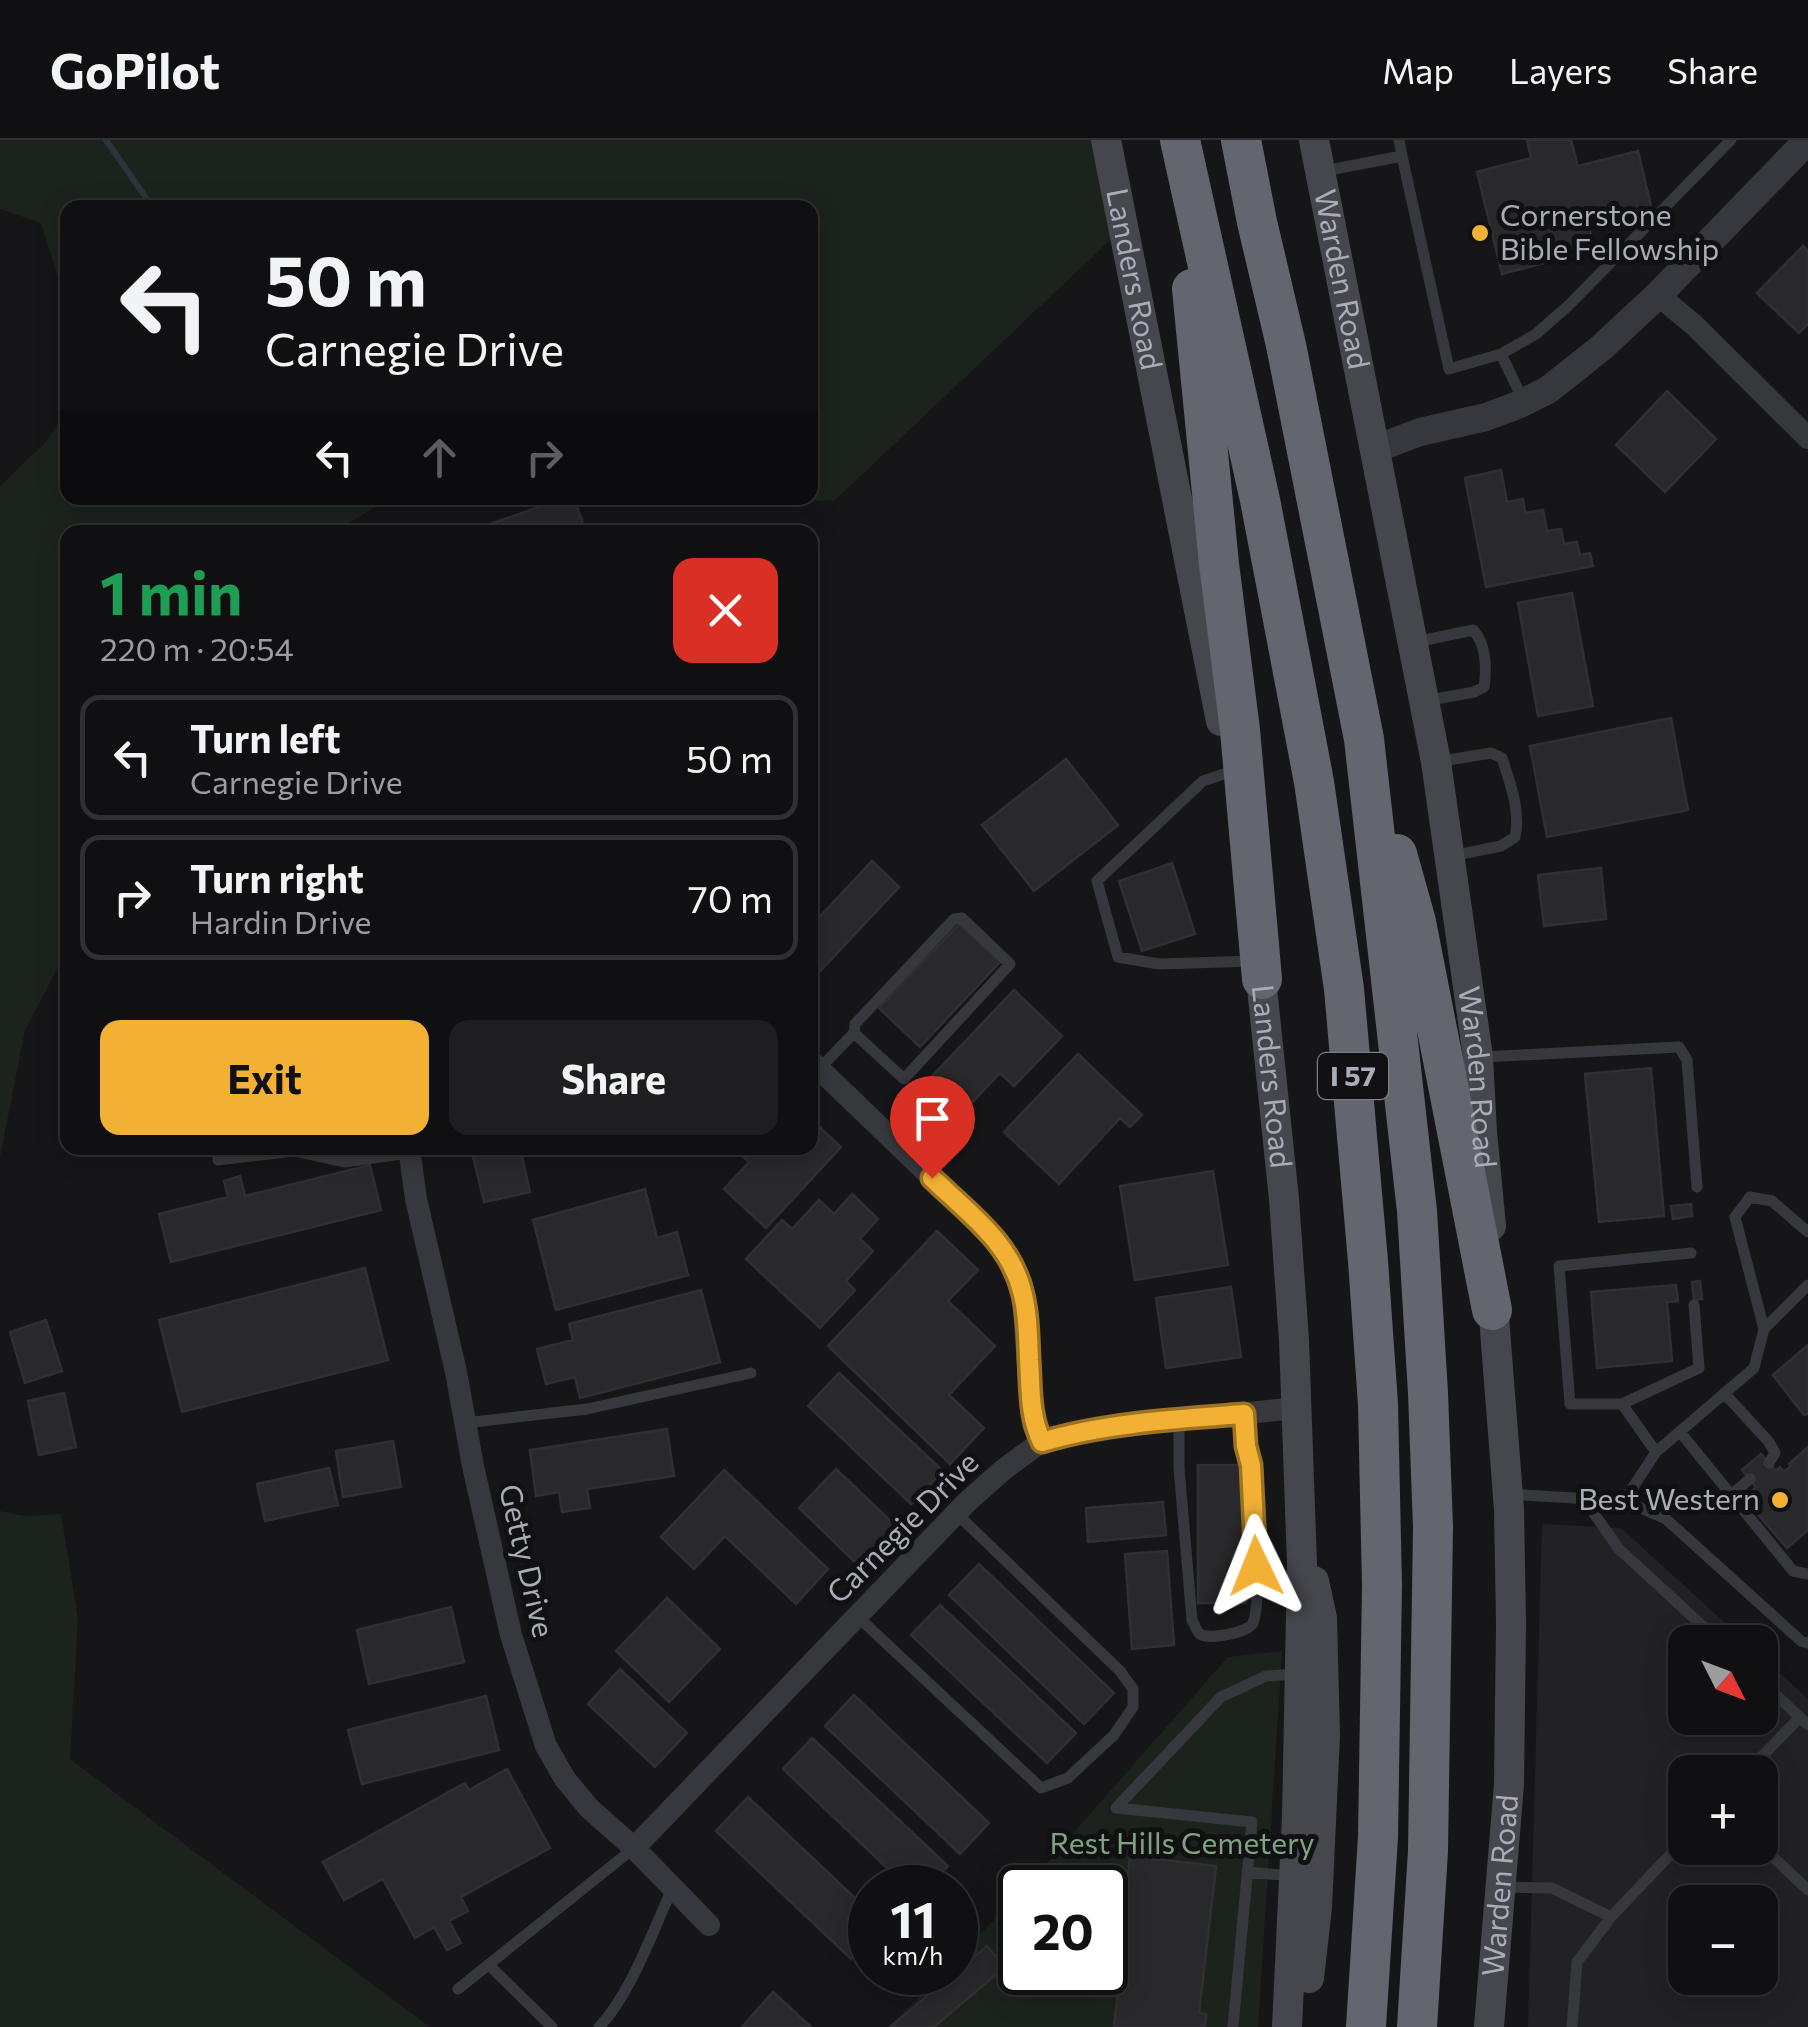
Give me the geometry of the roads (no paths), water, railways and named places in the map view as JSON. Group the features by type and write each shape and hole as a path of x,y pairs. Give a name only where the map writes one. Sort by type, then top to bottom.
{"highway":[{"name":"I 57","path":"1242,140 1364,738 1416,1211 1432,1527 1428,1851 1418,2027"},
{"name":"I 57","path":"1182,148 1260,500 1314,782 1344,989 1376,1386 1382,1585 1378,1837 1366,2027"},
{"path":"1182,148 1196,342 1240,730 1261,970"},
{"path":"1364,738 1416,922 1492,1310"}],"main road":[{"name":"Landers Road","path":"1106,140 1230,772 1261,970 1285,1217 1301,1524 1301,1674 1287,2027"},
{"name":"Warden Road","path":"1314,140 1436,762 1478,1057 1490,1202 1492,1310 1508,1494 1511,1624 1509,1784 1488,2027"},
{"path":"1301,1524 1322,1618 1325,1736 1317,1907 1304,2027"}],"street":[{"path":"1375,449 1420,432 1486,417 1524,402 1562,380 1658,296 1803,142"},
{"path":"1658,296 1808,438"},
{"path":"818,1067 992,1235 1007,1255 1023,1295 1031,1412 1042,1442"},
{"name":"Getty Drive","path":"410,1155 511,1636 546,1746 588,1808 634,1848 709,1925"},
{"name":"Carnegie Drive","path":"634,1848 956,1513 1003,1470 1042,1442 1078,1431 1296,1408"}],"lane":[{"path":"1399,140 1449,369 1501,354 1536,334 1731,140"},
{"path":"1320,172 1402,156"},
{"path":"1501,354 1524,402"},
{"path":"1413,643 1473,630 1482,650 1484,687 1424,701"},
{"path":"1436,762 1491,753 1502,758 1511,784 1515,838 1501,846 1450,856"},
{"path":"1230,772 1203,781 1097,881 1118,957 1158,964 1261,970"},
{"path":"818,1062 854,1033 855,1024 954,919 962,918 1010,964 904,1078 854,1033"},
{"path":"1478,1057 1679,1046 1687,1060 1697,1187"},
{"path":"218,1160 260,1155"},
{"path":"312,1155 344,1162 382,1155"},
{"path":"1624,1501 1656,1452 1754,1368 1764,1330 1735,1217 1750,1197 1772,1201 1808,1232"},
{"path":"1692,1253 1558,1266 1570,1404 1622,1404 1700,1368 1694,1304"},
{"path":"1764,1330 1806,1292"},
{"path":"465,1423 586,1409 751,1372"},
{"path":"1724,1393 1769,1442 1775,1453 1770,1463"},
{"path":"1622,1404 1656,1452"},
{"path":"1179,1419 1179,1468 1192,1620 1204,1637 1243,1632 1254,1621 1257,1600 1251,1465 1244,1414"},
{"path":"1680,1432 1793,1571 1808,1574"},
{"path":"1731,1495 1750,1480"},
{"path":"1508,1494 1624,1501 1666,1519 1801,1641 1808,1643"},
{"path":"1584,1498 1619,1549 1702,1625"},
{"path":"857,1616 1040,1788 1068,1778 1114,1735 1133,1707 1133,1689 956,1513"},
{"path":"1233,2027 1252,1822 1116,1808 1221,1697 1266,1676 1301,1674"},
{"path":"1766,1755 1804,1721 1778,1697"},
{"path":"458,1988 634,1848"},
{"path":"1572,2027 1577,1962 1668,1857"},
{"path":"1778,1862 1808,1890"},
{"path":"1247,1872 1294,1876"},
{"path":"1500,1887 1552,1888 1612,1918"},
{"path":"599,2027 628,1983 672,1888"},
{"path":"488,1964 552,2027"}],"waterway":[{"path":"106,140 147,200"}],"place":[{"name":"Cornerstone Bible Fellowship","path":"1480,233"},
{"name":"Best Western","path":"1780,1500"}],"park label":[{"name":"Rest Hills Cemetery","path":"1182,1844"}]}
